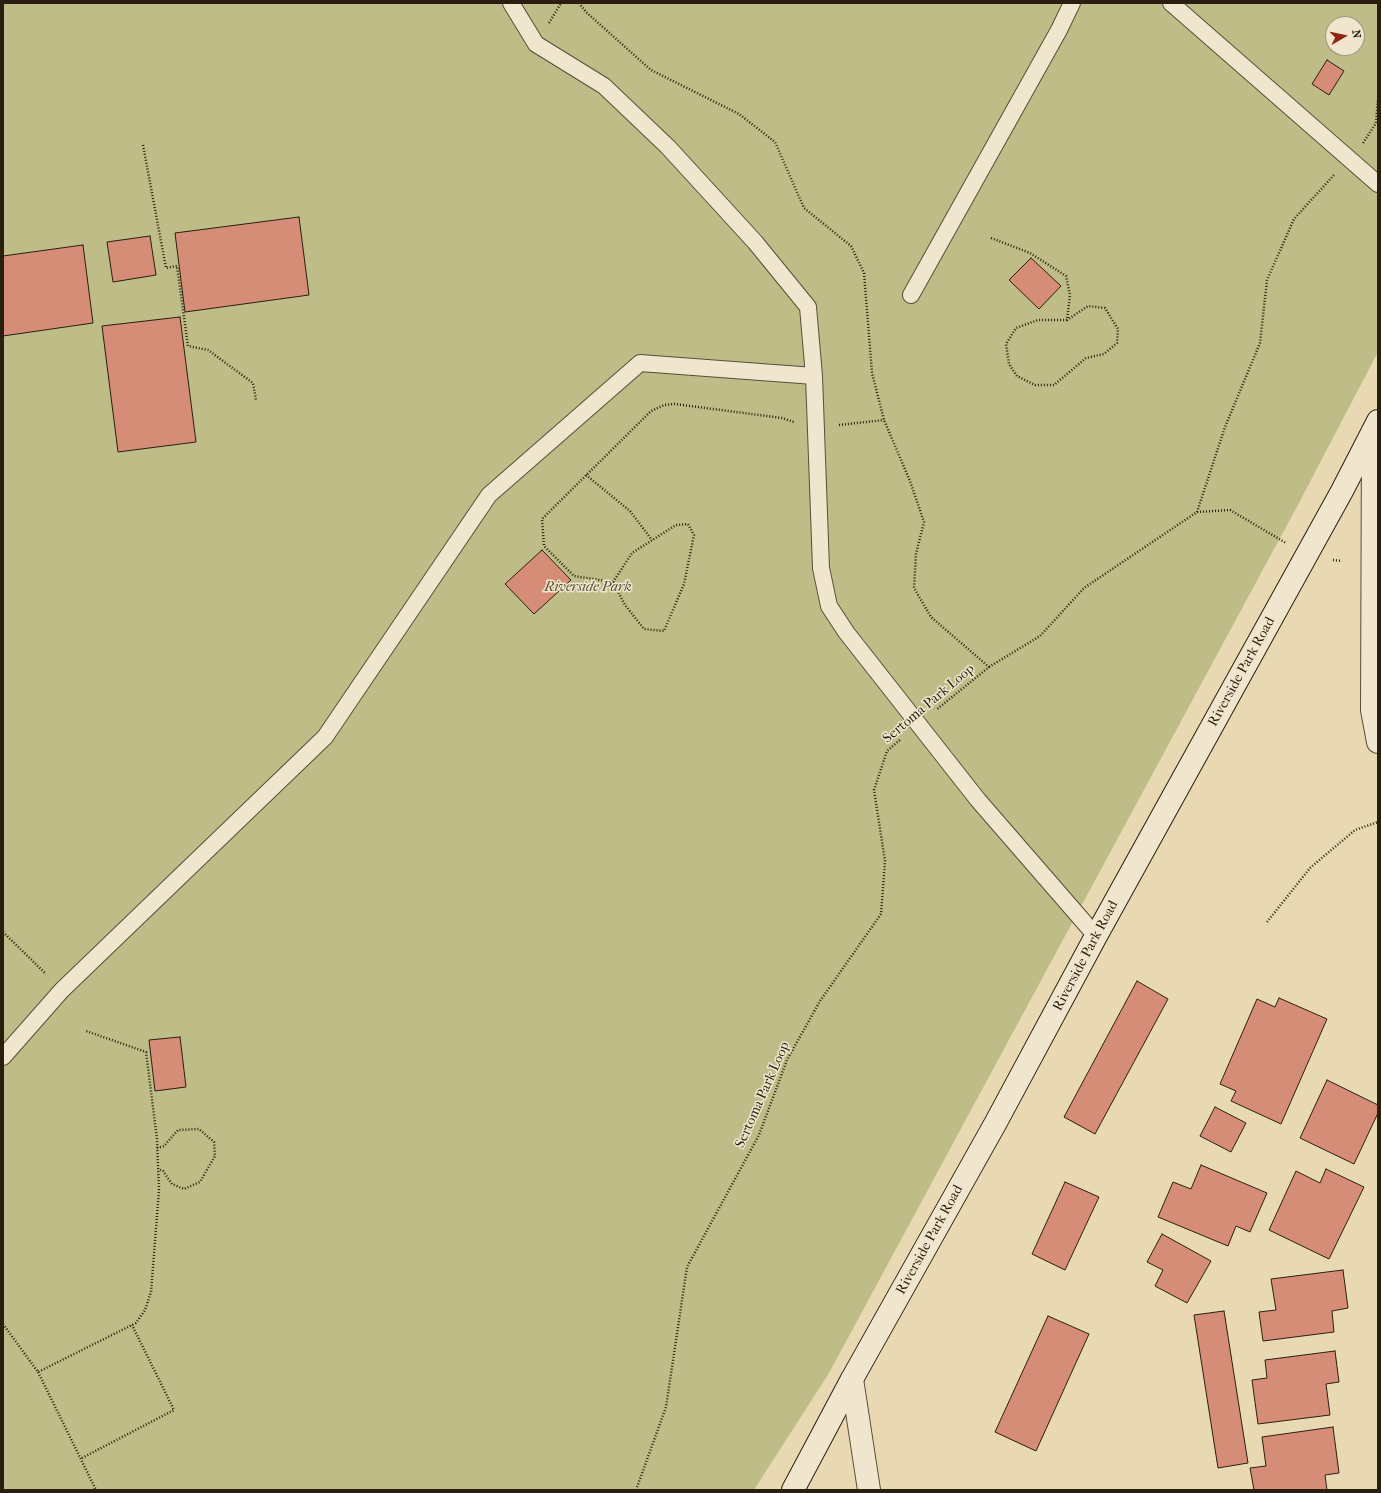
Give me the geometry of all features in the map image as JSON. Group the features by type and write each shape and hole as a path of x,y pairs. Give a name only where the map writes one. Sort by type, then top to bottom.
{"main road":[{"name":"Riverside Park Road","path":"793,1490 852,1379 995,1124 1096,936 1307,555 1375,426"},
{"path":"1375,426 1375,581 1372,710 1378,742"},
{"path":"852,1379 869,1490"}],"lane":[{"path":"511,3 536,44 604,86 668,147 755,242 808,307 814,376 821,568 829,606 846,632 978,800 1096,936"},
{"path":"911,295 1059,30 1072,3"},
{"path":"1171,3 1378,184"},
{"path":"3,1056 62,990 325,737 489,495 640,363 814,376"}],"path":[{"name":"Sertoma Park Loop","path":"579,3 586,12 651,70 739,114 775,142 804,208 851,246 864,273 872,373 884,420 910,481 924,522 916,554 914,588 931,617 990,667 918,724 887,751 874,790 885,861 881,914 820,1001 787,1060 759,1135 688,1267 666,1407 636,1490"},
{"path":"1197,512 1225,427 1260,343 1267,280 1294,219 1361,146 1376,123 1378,99"},
{"path":"143,145 166,268 177,266 188,346 208,350 253,383 256,400"},
{"path":"991,238 1030,253 1066,276 1070,295 1067,320"},
{"path":"1088,306 1105,308 1118,329 1117,343 1104,354 1086,358 1054,385 1035,386 1017,376 1009,364 1006,344 1016,328 1038,320 1067,320 1088,306"},
{"path":"613,582 574,576 544,546 542,519 651,411 664,405 675,404 782,418 801,424 834,426 884,420"},
{"path":"586,475 630,512 652,540"},
{"path":"990,667 1040,636 1084,588 1197,512 1230,510 1307,555 1342,561"},
{"path":"688,524 694,535 684,584 664,631 644,629 625,605 613,582 632,553 676,525 688,524"},
{"path":"1267,922 1310,868 1355,830 1378,822"},
{"path":"3,932 62,990"},
{"path":"38,1372 136,1323 145,1310 151,1292 159,1190 157,1148 146,1052 86,1031"},
{"path":"157,1148 164,1146 178,1130 199,1129 214,1142 215,1156 200,1182 184,1189 172,1184 162,1171 158,1169"},
{"path":"3,1324 38,1372 82,1458 96,1490"},
{"path":"82,1458 174,1410 132,1325"}],"green space":[{"name":"Riverside Park","path":"3,3 1378,3 1378,352 1300,501 829,1373 754,1490 3,1490"}],"building":[{"path":"1327,60 1344,71 1329,95 1312,84"},
{"path":"299,217 309,295 185,312 175,233"},
{"path":"150,236 156,275 113,282 107,242"},
{"path":"83,245 93,323 3,336 3,256"},
{"path":"1031,258 1061,286 1039,309 1009,280"},
{"path":"180,317 196,442 118,452 102,326"},
{"path":"542,550 571,580 534,614 505,584"},
{"path":"1137,981 1168,999 1095,1134 1064,1117"},
{"path":"1279,998 1327,1019 1281,1124 1231,1101 1236,1091 1220,1084 1257,999 1275,1007"},
{"path":"180,1037 186,1087 155,1091 149,1040"},
{"path":"1327,1080 1378,1105 1378,1113 1354,1164 1300,1138"},
{"path":"1215,1107 1246,1123 1231,1152 1200,1136"},
{"path":"1201,1165 1267,1193 1250,1232 1236,1226 1228,1246 1158,1217 1173,1182 1191,1189"},
{"path":"1326,1169 1364,1187 1329,1259 1269,1230 1296,1171 1320,1183"},
{"path":"1065,1182 1099,1197 1065,1270 1032,1254"},
{"path":"1162,1234 1211,1261 1187,1303 1155,1286 1163,1270 1147,1262"},
{"path":"1343,1270 1348,1308 1332,1311 1334,1332 1263,1341 1259,1312 1276,1310 1271,1279"},
{"path":"1224,1311 1248,1463 1218,1468 1194,1315"},
{"path":"1048,1316 1089,1334 1036,1451 995,1432"},
{"path":"1335,1351 1339,1382 1326,1384 1330,1415 1258,1424 1252,1380 1267,1378 1265,1360"},
{"path":"1333,1427 1339,1473 1325,1475 1327,1490 1254,1490 1250,1468 1266,1466 1262,1437"}]}
